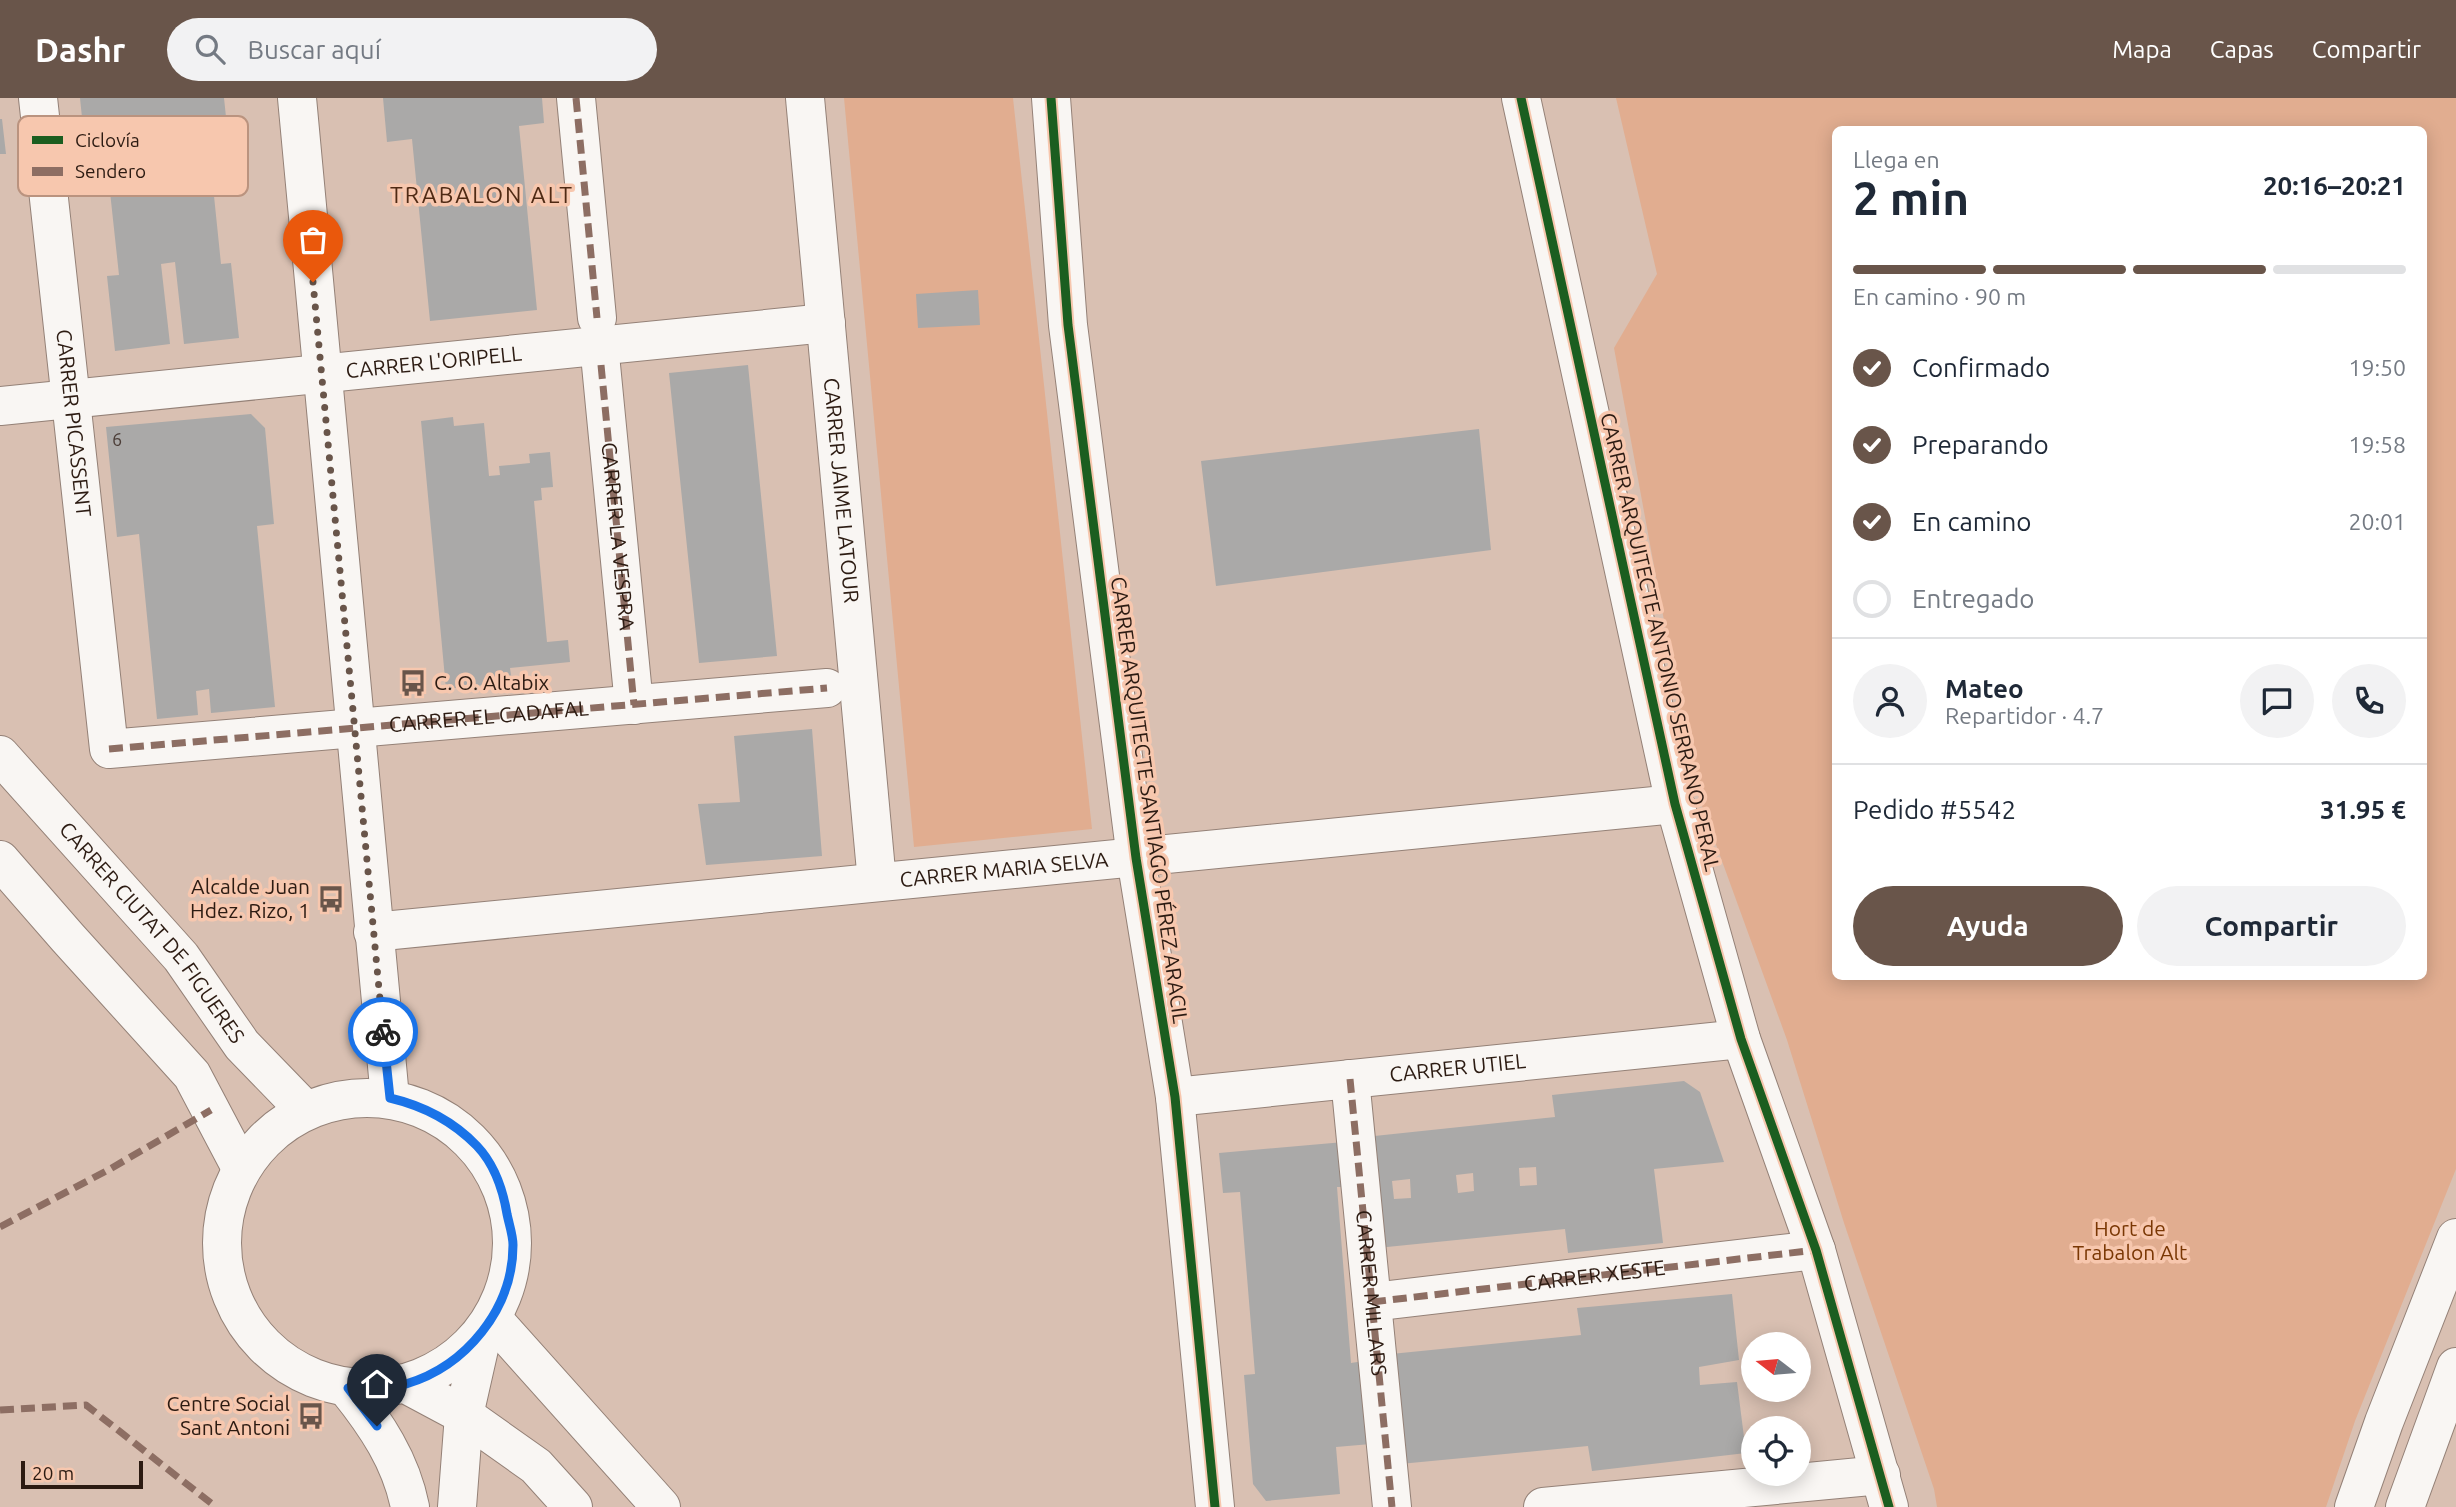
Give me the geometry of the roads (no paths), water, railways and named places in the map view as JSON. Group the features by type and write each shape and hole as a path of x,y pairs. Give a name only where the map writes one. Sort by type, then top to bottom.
{"street":[{"name":"CARRER PICASSENT","path":"38,98 40,116"},
{"path":"297,98 390,1098"},
{"path":"576,98 597,318"},
{"name":"CARRER JAIME LATOUR","path":"805,98 877,882"},
{"name":"CARRER ARQUITECTE SANTIAGO PÉREZ ARACIL","path":"1051,98 1068,325 1136,858 1175,1097 1215,1507"},
{"name":"CARRER ARQUITECTE ANTONIO SERRANO PERAL","path":"1521,98 1675,804 1741,1039 1816,1250 1885,1491"},
{"name":"CARRER PICASSENT","path":"49,196 110,748"},
{"name":"CARRER L'ORIPELL","path":"0,406 827,323"},
{"name":"CARRER LA VESPRA","path":"601,365 634,705"},
{"name":"CARRER EL CADAFAL","path":"110,748 827,688"},
{"name":"CARRER CIUTAT DE FIGUERES","path":"0,755 181,957 242,1045 305,1110"},
{"name":"CARRER MARIA SELVA","path":"373,932 1675,804"},
{"path":"0,860 192,1075 241,1168"},
{"name":"CARRER UTIEL","path":"1175,1097 1741,1039"},
{"name":"CARRER MILLARS","path":"1350,1079 1392,1507"},
{"path":"457,1507 464,1415 488,1324 508,1282 513,1244 502,1185 479,1148 449,1121 413,1104 367,1096 305,1110 271,1132 241,1168 224,1211 223,1269 237,1312 272,1355 324,1383 348,1388 384,1389 432,1374 459,1356 488,1324"},
{"path":"2354,1507 2456,1238"},
{"name":"CARRER XESTE","path":"1372,1301 1816,1250"},
{"path":"488,1324 660,1507"},
{"path":"2405,1507 2456,1367"},
{"path":"406,1384 464,1415 536,1466 573,1507"},
{"path":"348,1388 377,1426 406,1484 410,1507"},
{"path":"1543,1507 1885,1491"}],"place":[{"name":"C. O. Altabix","path":"413,683"},
{"name":"Alcalde Juan Hdez. Rizo, 1","path":"331,899"},
{"name":"Centre Social Sant Antoni","path":"311,1416"}],"district":[{"name":"TRABALON ALT","path":"482,195"}],"park label":[{"name":"Hort de Trabalon Alt","path":"2130,1241"}]}
